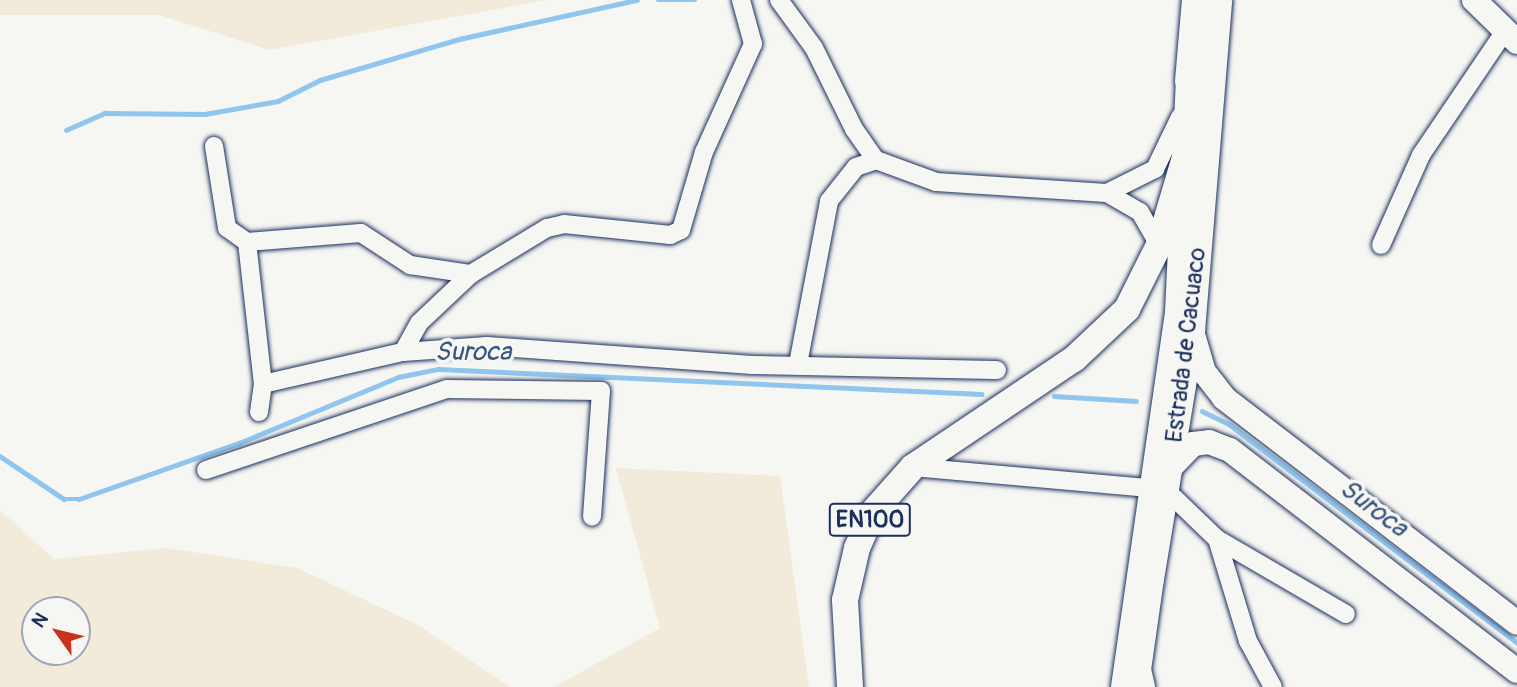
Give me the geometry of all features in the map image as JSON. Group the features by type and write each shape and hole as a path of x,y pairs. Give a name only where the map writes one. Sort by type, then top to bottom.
{"main road":[{"name":"Estrada de Cacuaco","path":"1135,683 1174,389 1188,81 1195,0"},
{"name":"Estrada de Cacuaco","path":"1174,389 1192,331 1219,0"},
{"path":"1474,0 1511,36"},
{"name":"Estrada de Cacuaco","path":"913,467 1074,359 1127,309 1159,245 1185,157"},
{"path":"1192,331 1204,372 1224,398 1517,623"},
{"path":"1162,481 1193,444 1209,442 1230,450 1517,671"},
{"name":"EN100","path":"850,687 845,600 850,573 873,512 913,467"}],"street":[{"path":"403,352 419,323 471,274 529,236 564,224 670,235 681,230 704,152 753,44 741,0"},
{"path":"779,0 814,48 854,129 876,160 936,182 1107,193 1140,212 1159,245"},
{"path":"1381,245 1421,155 1511,36"},
{"path":"1107,193 1141,178 1160,162 1174,139 1188,81"},
{"path":"214,146 227,228 247,242 361,233 410,265 471,274"},
{"path":"798,364 829,201 856,167 876,160"},
{"path":"247,242 263,384 259,412"},
{"path":"263,384 403,352 487,346 798,364 997,370"},
{"path":"205,470 447,389 601,391 592,517"},
{"path":"913,467 1162,481 1216,539 1346,614"},
{"path":"1216,539 1248,641 1273,687"}],"shaded area":[{"path":"0,0 547,0 269,50 159,15 0,15"},
{"path":"616,468 780,476 809,687 554,687 660,628"},
{"path":"0,510 54,559 167,548 297,568 418,625 510,687 0,687"}],"waterway":[{"path":"66,130 105,113 205,114 278,101 320,80 459,39 637,0"},
{"path":"658,0 695,0"},
{"name":"Suroca","path":"0,456 64,499 79,499 239,443 398,377 438,369 981,394"},
{"name":"Suroca","path":"1054,396 1136,401"},
{"name":"Suroca","path":"1202,411 1229,424 1517,643"}]}
